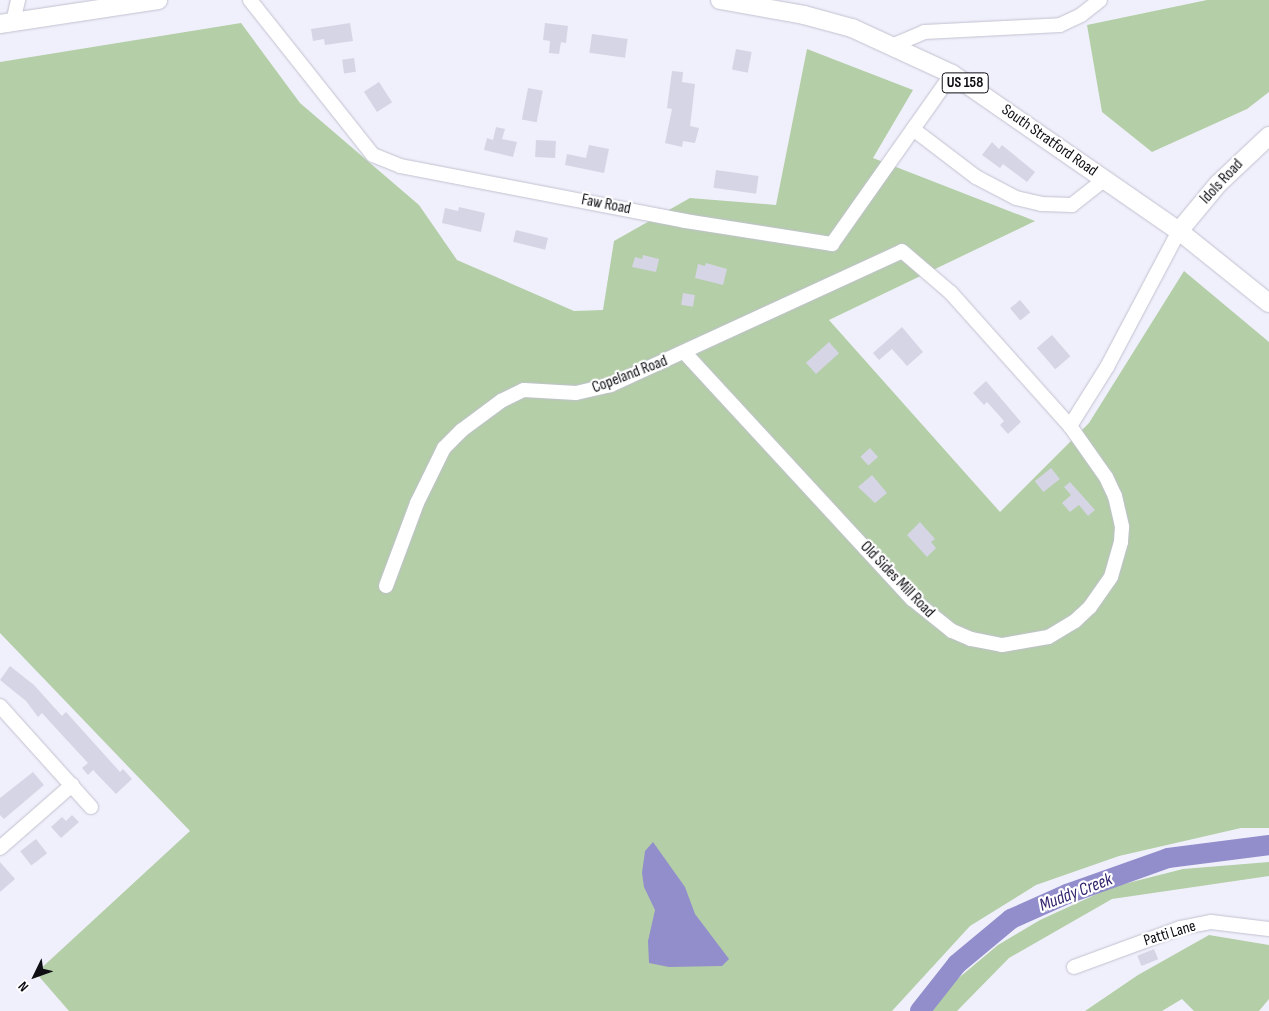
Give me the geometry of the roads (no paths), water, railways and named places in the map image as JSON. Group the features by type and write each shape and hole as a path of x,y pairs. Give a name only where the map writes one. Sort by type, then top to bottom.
{"main road":[{"path":"6,23 158,0"},
{"name":"South Stratford Road","path":"720,0 827,20 894,45 952,74 1179,232 1269,303"},
{"name":"Idols Road","path":"1179,232 1224,178 1269,136"}],"street":[{"path":"6,23 18,0"},
{"name":"Faw Road","path":"250,0 373,155 400,166 685,220 832,244 952,74"},
{"path":"894,45 924,32 1060,25 1081,15 1100,0"},
{"path":"913,129 983,182 1016,198 1041,204 1072,206 1105,179"},
{"path":"1070,426 1107,367 1179,232"},
{"name":"Old Sides Mill Road","path":"686,353 912,599 952,631 987,643 1026,643 1062,630 1090,607 1114,570 1121,542 1120,511 1106,477 1070,426 951,293 902,251"},
{"name":"Copeland Road","path":"386,586 433,468 444,448 462,430 515,394 534,390 560,393 592,391 686,353 902,251"},
{"path":"0,706 91,807"},
{"path":"0,848 72,785"},
{"name":"Patti Lane","path":"1074,967 1180,928 1211,922 1269,929"}],"waterway":[{"name":"Muddy Creek","path":"920,1011 957,964 1011,919 1067,894 1168,858 1269,845"}]}
